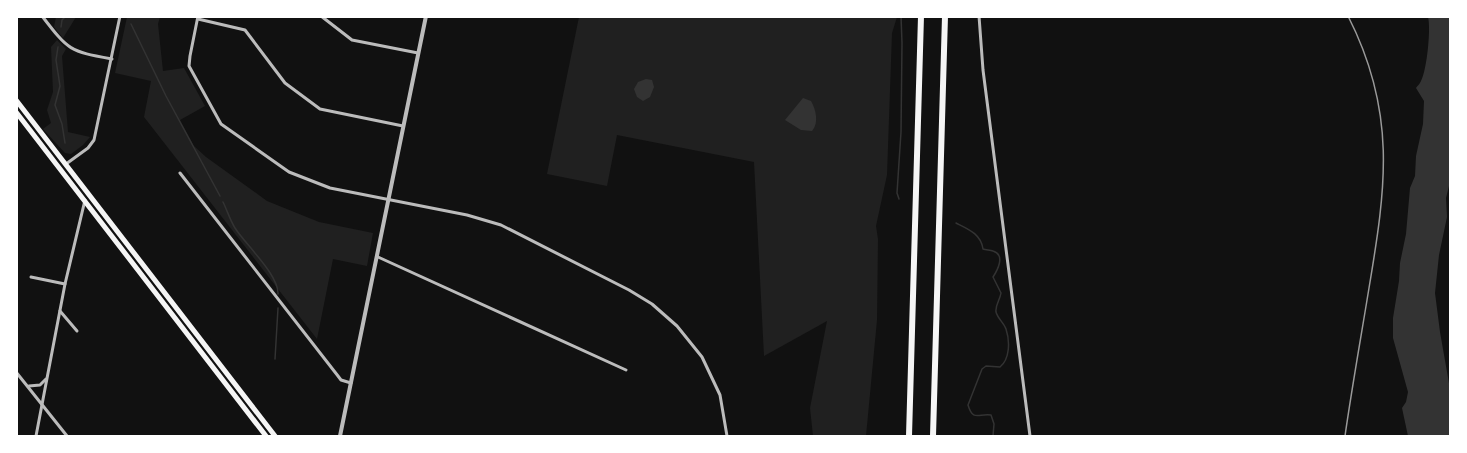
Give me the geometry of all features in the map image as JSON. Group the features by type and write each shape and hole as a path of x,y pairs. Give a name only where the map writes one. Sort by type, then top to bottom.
{"highway":[{"path":"909,436 921,16"},
{"path":"933,436 945,16"}],"main road":[{"path":"16,100 275,436"},
{"path":"16,112 266,436"}],"street":[{"path":"42,16 70,48 78,52 112,59"},
{"path":"66,164 94,140 120,16"},
{"path":"321,16 352,40 418,53"},
{"path":"340,436 426,16"},
{"path":"979,16 982,61 1030,436"},
{"path":"403,126 320,109 285,83 245,30 198,18 189,66 221,124 289,172 330,188 467,215 501,225 652,304 677,326 702,357 720,395 727,436"},
{"path":"180,173 341,380 351,383"},
{"path":"36,436 65,284 85,200 90,195"},
{"path":"378,256 626,370"},
{"path":"31,277 65,284"},
{"path":"60,310 76,331"},
{"path":"16,372 29,387 40,385 47,377"},
{"path":"23,380 67,436"}],"shaded area":[{"path":"56,17 76,17 63,38 54,27"},
{"path":"127,17 160,17 158,24 163,71 184,68 205,106 180,120 194,146 206,157 267,201 319,222 373,233 367,266 333,259 317,339 144,117 151,81 115,73"},
{"path":"579,17 897,17 892,33 887,175 876,226 878,239 877,320 866,436 813,436 810,408 827,321 764,356 754,162 617,135 607,186 547,174"},
{"path":"1428,17 1450,17 1450,182 1446,198 1447,217 1439,255 1435,293 1450,389 1450,436 1408,436 1402,408 1408,392 1393,338 1393,318 1406,234 1410,188 1415,176 1416,156 1423,124 1424,101 1416,88 1421,82 1427,59"},
{"path":"57,40 66,49 62,56 68,132 90,137 71,154 65,153 43,129 51,123 47,110 53,92 51,47"},
{"path":"646,79 652,80 654,87 650,97 643,101 637,97 634,89 638,82"},
{"path":"803,98 811,101 815,112 816,124 812,131 801,130 785,120"}],"waterway":[{"path":"61,27 62,20 66,16"},
{"path":"899,199 897,193 901,132 901,16"},
{"path":"131,24 166,96 220,196"},
{"path":"58,47 56,60 60,86 55,105 62,124 65,143"},
{"path":"223,202 235,228 273,278 278,294"},
{"path":"956,223 973,233 980,239 983,249 997,253 1000,259 993,277 1001,293 996,312 1007,334 1007,355 1000,367 986,366 982,369 968,405 974,415 991,415 994,424 993,436"},
{"path":"275,359 278,308"}],"railway":[{"path":"1345,436 1375,251 1383,183 1381,118 1364,51 1348,16"}]}
